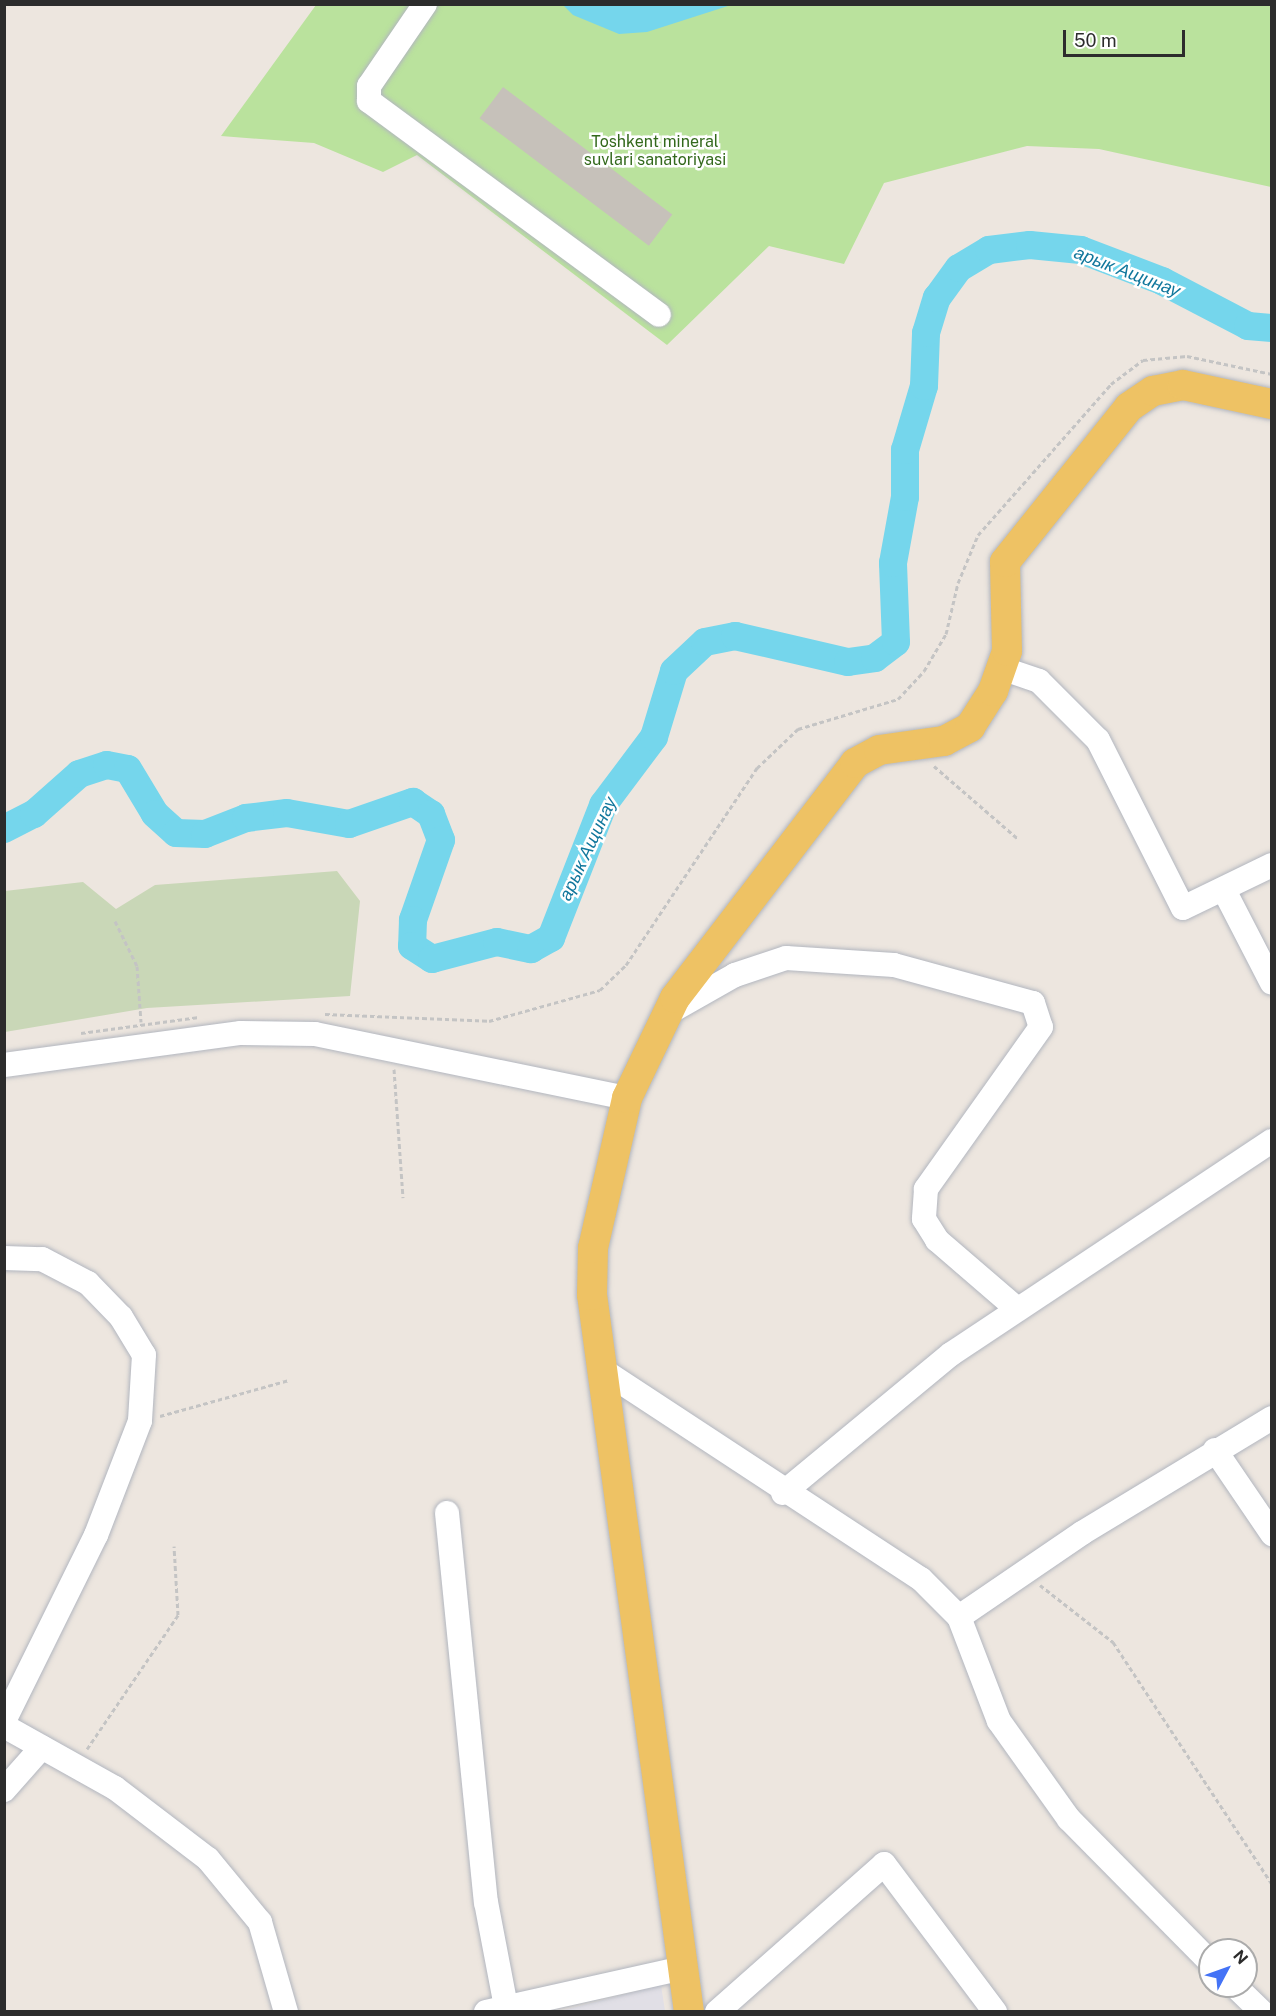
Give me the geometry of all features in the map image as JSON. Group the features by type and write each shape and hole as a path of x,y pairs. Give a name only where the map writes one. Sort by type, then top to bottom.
{"main road":[{"path":"689,2012 592,1295 593,1248 627,1098 666,1014 855,763 879,750 944,741 970,727 1001,668 1007,651 1005,562 1129,407 1153,391 1183,385 1272,404"}],"street":[{"path":"425,4 369,86 369,102 659,315"},
{"path":"1001,668 1039,681 1098,740 1183,908 1225,892 1272,865"},
{"path":"1225,892 1272,983"},
{"path":"666,1014 735,975 786,958 894,965 1033,1003 1041,1027 926,1189 924,1219 937,1240 1016,1308"},
{"path":"4,1065 142,1034 241,1032 315,1034 627,1098"},
{"path":"783,1493 870,1417 1016,1308 1272,1141"},
{"path":"4,1258 42,1259 88,1283 121,1317 144,1355 140,1421 96,1535 4,1721"},
{"path":"602,1370 783,1493 921,1579 959,1617 999,1721 1069,1819 1198,1950"},
{"path":"959,1617 1215,1450 1272,1418"},
{"path":"1215,1450 1272,1534"},
{"path":"447,1513 496,2009 683,1968"},
{"path":"4,1726 115,1788 208,1859 260,1922 286,2012"},
{"path":"4,1790 42,1747"},
{"path":"717,2012 884,1864 995,2012"},
{"path":"1247,1998 1262,2012"}],"path":[{"path":"322,1014 489,1021 600,990 626,964 757,768 798,729 897,699 924,671 946,634 958,583 978,535 1111,384 1143,360 1187,356 1272,374"},
{"path":"910,745 1017,838"},
{"path":"115,921 137,966 142,1034"},
{"path":"73,1034 142,1034 208,1017"},
{"path":"393,1049 403,1198"},
{"path":"140,1421 289,1380"},
{"path":"76,1766 178,1615 174,1546"},
{"path":"1025,1572 1113,1642 1272,1884"}],"shaded area":[{"path":"661,1985 665,2011 556,2012"}],"green space":[{"name":"Toshkent mineral suvlari sanatoriyasi","path":"316,5 1271,5 1271,187 1099,149 1027,146 884,183 844,264 769,246 667,345 417,155 383,172 314,143 221,136"},
{"path":"337,871 360,901 350,996 147,1008 5,1032 5,891 83,882 116,909 155,885"}],"water":[{"path":"563,5 731,5 647,32 619,34 573,15"}],"building":[{"path":"503,87 672,215 649,246 480,118"}],"waterway":[{"name":"арык Ащинау","path":"4,829 34,814 79,774 107,765 128,769 155,814 176,833 205,834 246,818 287,813 349,824 413,802 431,814 441,840 413,920 412,946 432,959 497,942 531,949 551,938 603,805 654,737 674,671 705,642 735,636 848,662 875,658 896,642 893,563 905,497 905,450 924,386 926,333 937,298 959,268 989,250 1030,245 1081,250 1162,281 1248,326 1272,328"}]}
